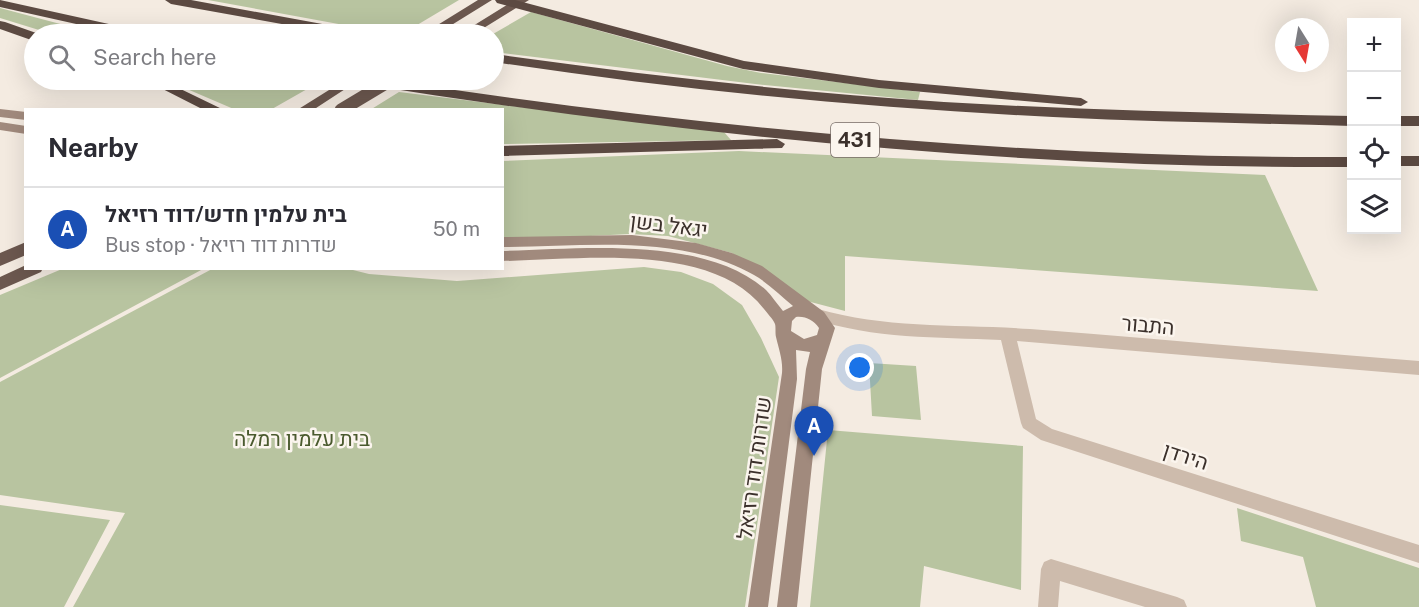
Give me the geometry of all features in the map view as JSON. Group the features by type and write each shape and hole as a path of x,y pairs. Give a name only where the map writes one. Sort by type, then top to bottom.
{"highway":[{"path":"171,0 301,24"},
{"path":"446,24 486,0"},
{"path":"501,0 520,2 628,34"},
{"path":"559,1 571,15 582,21 743,65 821,77 1044,99 1331,120"},
{"path":"483,24 520,2"},
{"path":"0,3 92,24"},
{"path":"0,25 24,33"},
{"name":"431","path":"504,59 761,90 909,104 1063,113 1347,121"},
{"path":"306,108 336,90"},
{"path":"344,108 374,90"},
{"name":"431","path":"426,90 701,126 807,137 1082,157 1347,162"},
{"path":"180,91 198,108"},
{"path":"180,91 213,108"},
{"path":"1401,121 1419,121"},
{"path":"504,151 800,144 1082,157"},
{"path":"1401,161 1419,161"},
{"path":"0,260 24,249"},
{"path":"0,284 31,270"}],"main road":[{"path":"0,113 24,116"},
{"path":"0,126 24,130"},
{"name":"יגאל בשן","path":"504,242 643,240 692,247 716,253 758,271 815,314"},
{"name":"יגאל בשן","path":"504,256 641,254 686,260 726,273 747,283 772,304 784,329"},
{"path":"787,607 814,369 827,328 815,314 797,311 791,314 784,329 789,340 802,346 809,346 823,339"},
{"name":"שדרות דוד רזיאל","path":"758,607 789,382 790,357 784,329"}],"street":[{"name":"התבור","path":"815,314 833,320 872,327"},
{"name":"התבור","path":"823,339 856,328 872,327 1007,334 1419,368"},
{"name":"הירדן","path":"1007,334 1029,423 1047,435 1419,554"},
{"path":"1048,607 1051,570 1177,607"}],"green space":[{"path":"208,0 459,0 419,24 339,24"},
{"path":"0,8 60,24 24,25 0,18"},
{"path":"531,12 727,66 761,73 920,92 918,100 755,84 504,53 504,28"},
{"path":"189,90 305,90 274,108 231,108"},
{"path":"399,92 724,132 731,140 504,144 504,108 373,108"},
{"path":"739,151 1265,175 1318,291 845,256 845,311 803,300 732,253 668,236 630,234 532,239 504,237 504,161"},
{"name":"בית עלמין רמלה","path":"644,267 681,272 713,284 742,305 761,338 779,377 745,607 73,607 125,513 0,495 0,382 210,270 353,270 369,274 457,281"},
{"path":"60,270 201,270 0,378 0,295"},
{"path":"869,363 916,366 921,420 872,416"},
{"path":"828,430 1023,446 1021,590 924,566 920,607 810,607"},
{"path":"0,505 110,520 64,607 0,607"},
{"path":"1237,508 1419,568 1419,607 1316,607 1303,557 1241,541"}],"place":[{"name":"בית עלמין חדש/דוד רזיאל","path":"814,456"}]}
